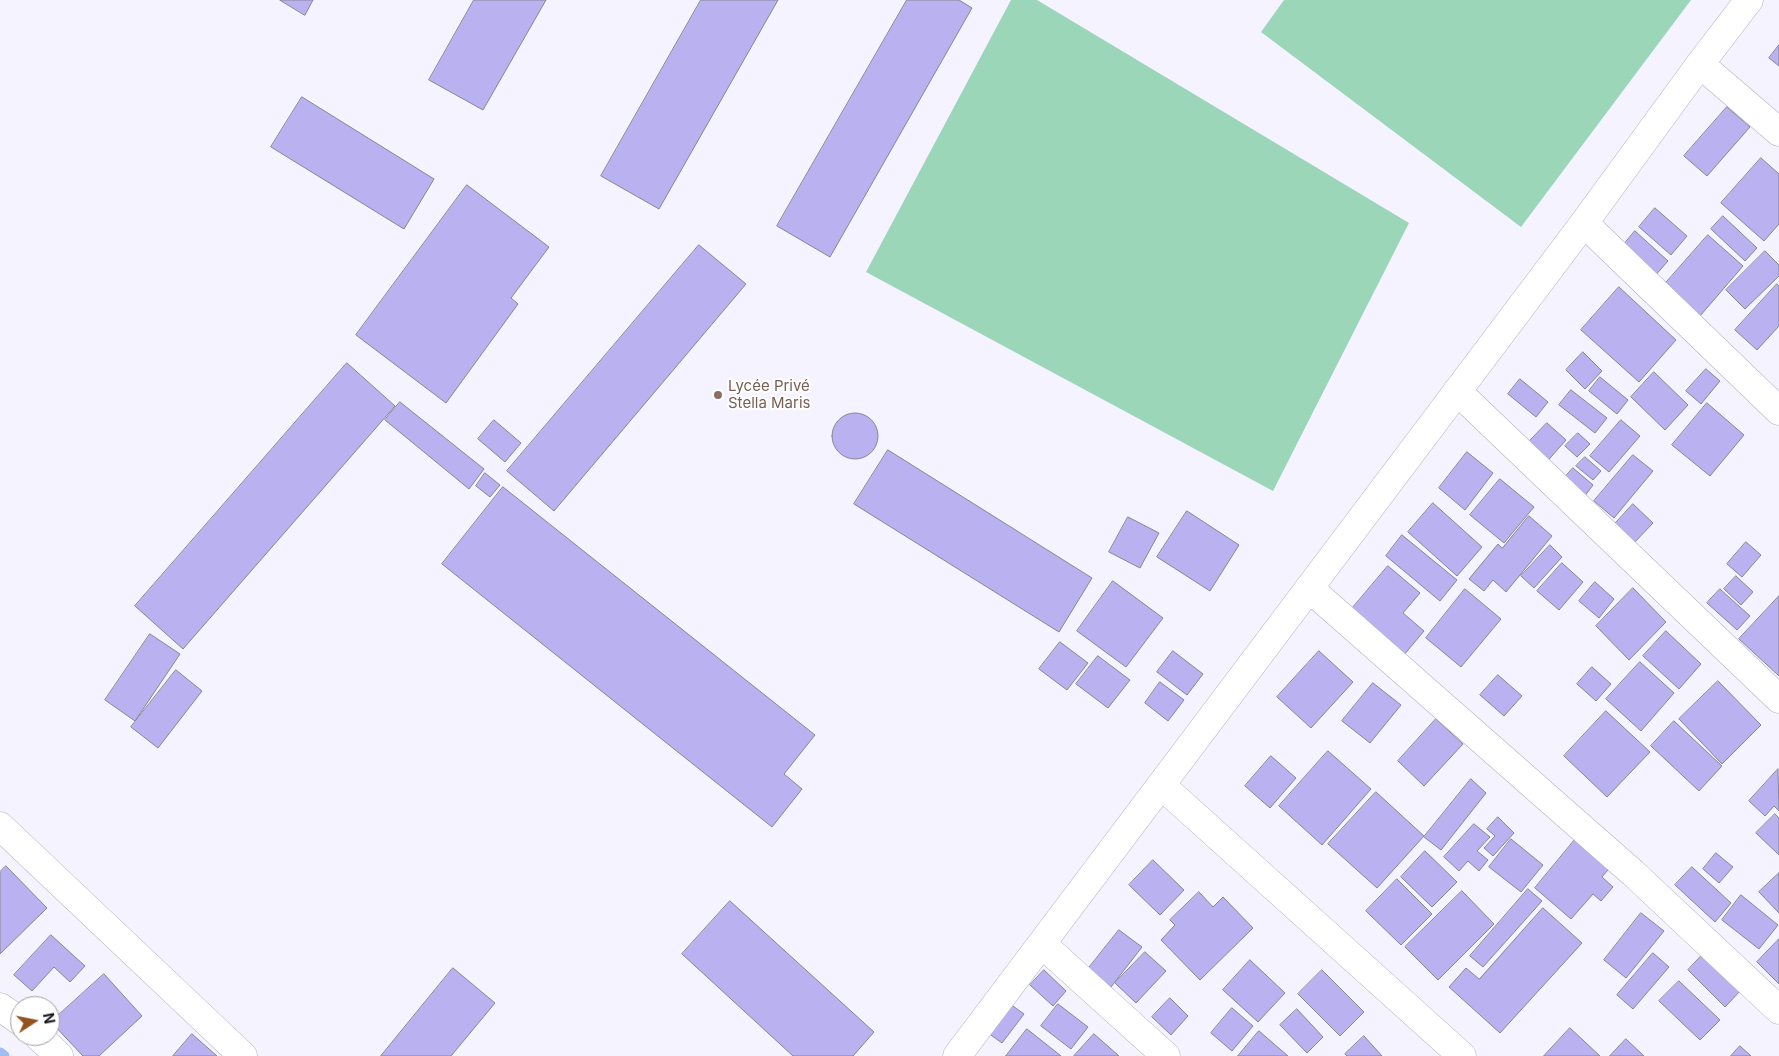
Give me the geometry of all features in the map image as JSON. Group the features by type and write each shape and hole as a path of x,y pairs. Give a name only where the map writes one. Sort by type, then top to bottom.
{"street":[{"path":"957,1056 1584,223 1749,0"},
{"path":"1700,64 1779,132"},
{"path":"1584,223 1779,411"},
{"path":"1457,391 1779,699"},
{"path":"1309,588 1632,873 1779,1010"},
{"path":"1161,784 1462,1056"},
{"path":"0,826 243,1056"},
{"path":"1042,944 1166,1056"},
{"path":"48,1046 59,1056"}],"green space":[{"path":"1011,0 1037,0 1409,223 1273,491 866,272"},
{"path":"1284,0 1691,0 1521,227 1261,32"}],"building":[{"path":"280,0 313,0 305,15"},
{"path":"474,0 546,0 483,110 429,80"},
{"path":"701,0 778,0 659,209 601,176"},
{"path":"907,0 959,0 972,8 830,257 777,226"},
{"path":"1779,45 1779,66 1769,58"},
{"path":"302,97 434,179 404,229 271,147"},
{"path":"1727,107 1750,127 1707,176 1684,156"},
{"path":"1761,158 1779,174 1779,224 1764,241 1721,203"},
{"path":"467,185 549,247 511,298 518,304 446,403 356,335"},
{"path":"1655,208 1687,236 1671,255 1639,227"},
{"path":"1723,216 1757,248 1745,261 1711,229"},
{"path":"1635,231 1668,261 1654,277 1621,248"},
{"path":"1708,235 1743,266 1700,316 1664,285"},
{"path":"699,245 746,284 554,511 507,471"},
{"path":"1765,251 1779,265 1779,276 1745,309 1726,290"},
{"path":"1777,284 1779,286 1779,326 1757,350 1735,330"},
{"path":"1619,287 1676,340 1639,382 1581,330"},
{"path":"1583,352 1602,371 1585,389 1566,370"},
{"path":"347,363 395,406 183,649 135,606"},
{"path":"1706,369 1720,381 1701,404 1686,391"},
{"path":"1654,372 1688,405 1665,430 1631,397"},
{"path":"1600,377 1628,400 1617,414 1589,391"},
{"path":"1520,379 1548,402 1536,417 1508,394"},
{"path":"1571,390 1607,418 1595,433 1559,405"},
{"path":"400,402 484,469 469,489 385,420"},
{"path":"1707,403 1744,435 1710,476 1672,445"},
{"path":"850,413 860,413 874,423 878,436 874,449 868,455 860,459 850,459 836,449 832,441 832,431 842,417"},
{"path":"494,420 521,443 505,462 478,439"},
{"path":"1621,420 1640,436 1609,472 1590,456"},
{"path":"1547,423 1566,440 1543,466 1523,448"},
{"path":"1578,433 1590,444 1577,457 1565,446"},
{"path":"888,450 1092,578 1059,632 854,504"},
{"path":"1467,452 1493,473 1465,510 1439,488"},
{"path":"1633,455 1653,471 1614,518 1594,501"},
{"path":"1585,457 1601,471 1593,480 1576,466"},
{"path":"1573,468 1593,485 1581,501 1560,483"},
{"path":"485,473 500,485 490,497 476,486"},
{"path":"1500,479 1534,507 1504,543 1470,515"},
{"path":"503,487 815,735 784,774 802,789 772,827 442,564"},
{"path":"1433,503 1482,547 1457,576 1408,532"},
{"path":"1633,504 1653,523 1633,544 1613,526"},
{"path":"1187,511 1239,545 1210,591 1157,557"},
{"path":"1529,516 1552,536 1506,592 1493,580 1484,591 1469,579 1498,544 1502,548"},
{"path":"1128,517 1159,533 1140,568 1109,552"},
{"path":"1402,535 1457,580 1440,601 1386,556"},
{"path":"1746,542 1761,555 1742,577 1727,564"},
{"path":"1550,545 1562,557 1534,588 1521,576"},
{"path":"1562,563 1583,582 1559,610 1537,591"},
{"path":"1388,566 1420,593 1403,613 1424,631 1403,656 1350,611"},
{"path":"1736,576 1753,592 1741,605 1724,589"},
{"path":"1113,581 1163,618 1126,667 1077,631"},
{"path":"1595,582 1614,599 1599,618 1579,601"},
{"path":"1633,588 1666,622 1629,660 1596,626"},
{"path":"1465,589 1501,619 1461,667 1426,638"},
{"path":"1720,589 1750,616 1737,630 1707,603"},
{"path":"1779,596 1779,676 1739,639"},
{"path":"1666,631 1701,664 1679,689 1643,656"},
{"path":"150,634 180,654 135,721 105,700"},
{"path":"1060,642 1088,663 1067,690 1039,669"},
{"path":"1173,651 1203,674 1187,695 1157,672"},
{"path":"1319,651 1353,682 1311,728 1277,697"},
{"path":"1098,656 1130,680 1108,708 1076,684"},
{"path":"1640,662 1674,693 1641,731 1606,699"},
{"path":"1592,667 1611,684 1596,701 1577,684"},
{"path":"176,670 202,691 158,748 131,727"},
{"path":"1498,675 1522,696 1504,716 1480,695"},
{"path":"1718,681 1761,725 1722,764 1679,719"},
{"path":"1160,682 1184,700 1168,721 1145,703"},
{"path":"1373,683 1401,705 1370,743 1342,721"},
{"path":"1606,711 1650,752 1607,797 1564,756"},
{"path":"1436,719 1463,744 1424,786 1398,761"},
{"path":"1674,721 1722,766 1699,791 1651,746"},
{"path":"1328,751 1371,789 1322,845 1279,806"},
{"path":"1271,756 1296,778 1270,808 1245,786"},
{"path":"1778,769 1779,811 1774,806 1765,816 1749,801"},
{"path":"1471,779 1486,793 1441,850 1424,837"},
{"path":"1376,792 1424,836 1377,888 1328,844"},
{"path":"1775,814 1779,818 1779,855 1756,833"},
{"path":"1498,817 1514,833 1493,856 1484,848 1495,836 1487,829"},
{"path":"1474,824 1490,837 1477,851 1488,860 1479,871 1468,861 1459,871 1444,857"},
{"path":"1578,836 1612,865 1602,877 1613,887 1601,901 1593,894 1571,919 1535,888"},
{"path":"1511,839 1543,865 1521,892 1489,867"},
{"path":"1425,851 1457,882 1432,907 1401,877"},
{"path":"1716,853 1733,867 1719,883 1703,869"},
{"path":"1153,860 1184,890 1160,915 1129,885"},
{"path":"6,866 47,908 0,954 0,872"},
{"path":"1692,867 1731,903 1715,922 1675,885"},
{"path":"1779,873 1779,913 1759,892"},
{"path":"1397,879 1432,914 1401,945 1366,911"},
{"path":"1528,889 1542,901 1483,967 1470,956"},
{"path":"1462,891 1494,924 1438,980 1405,947"},
{"path":"1199,892 1213,907 1223,897 1253,928 1200,980 1161,940 1175,925 1170,920"},
{"path":"1741,895 1778,925 1759,949 1722,920"},
{"path":"730,901 874,1032 853,1056 793,1056 682,954"},
{"path":"1543,908 1582,943 1500,1033 1449,987 1466,968 1479,979"},
{"path":"1641,913 1664,931 1626,978 1604,960"},
{"path":"1119,930 1142,947 1111,987 1088,969"},
{"path":"51,935 85,966 70,982 54,967 32,991 14,975"},
{"path":"1779,939 1779,984 1757,962"},
{"path":"1145,952 1166,971 1136,1003 1115,983"},
{"path":"1705,952 1742,989 1725,1007 1688,970"},
{"path":"1653,953 1669,967 1633,1009 1617,995"},
{"path":"1250,960 1285,993 1258,1022 1223,990"},
{"path":"453,968 495,1003 451,1056 381,1056"},
{"path":"1044,970 1066,991 1053,1006 1030,985"},
{"path":"1322,970 1364,1012 1340,1036 1298,994"},
{"path":"104,974 142,1016 99,1056 83,1056 60,1032 60,1014"},
{"path":"1679,981 1720,1020 1700,1040 1659,1001"},
{"path":"1170,998 1188,1016 1171,1035 1152,1017"},
{"path":"1006,1001 1024,1014 1002,1043 984,1030"},
{"path":"1058,1004 1088,1027 1071,1049 1041,1026"},
{"path":"1232,1008 1253,1026 1232,1051 1211,1033"},
{"path":"1297,1009 1323,1037 1307,1053 1280,1025"},
{"path":"1570,1028 1600,1056 1544,1056"},
{"path":"1027,1029 1061,1056 1006,1056"},
{"path":"1259,1031 1288,1056 1238,1056"},
{"path":"192,1034 217,1056 173,1056"},
{"path":"1094,1034 1119,1056 1074,1056"},
{"path":"1364,1036 1382,1056 1347,1056 1345,1054"},
{"path":"1626,1039 1644,1056 1610,1056"},
{"path":"1740,1046 1751,1056 1731,1056"}],"waterway":[{"path":"0,1053 4,1056"}],"place":[{"name":"Lycée Privé Stella Maris","path":"718,395"}]}
